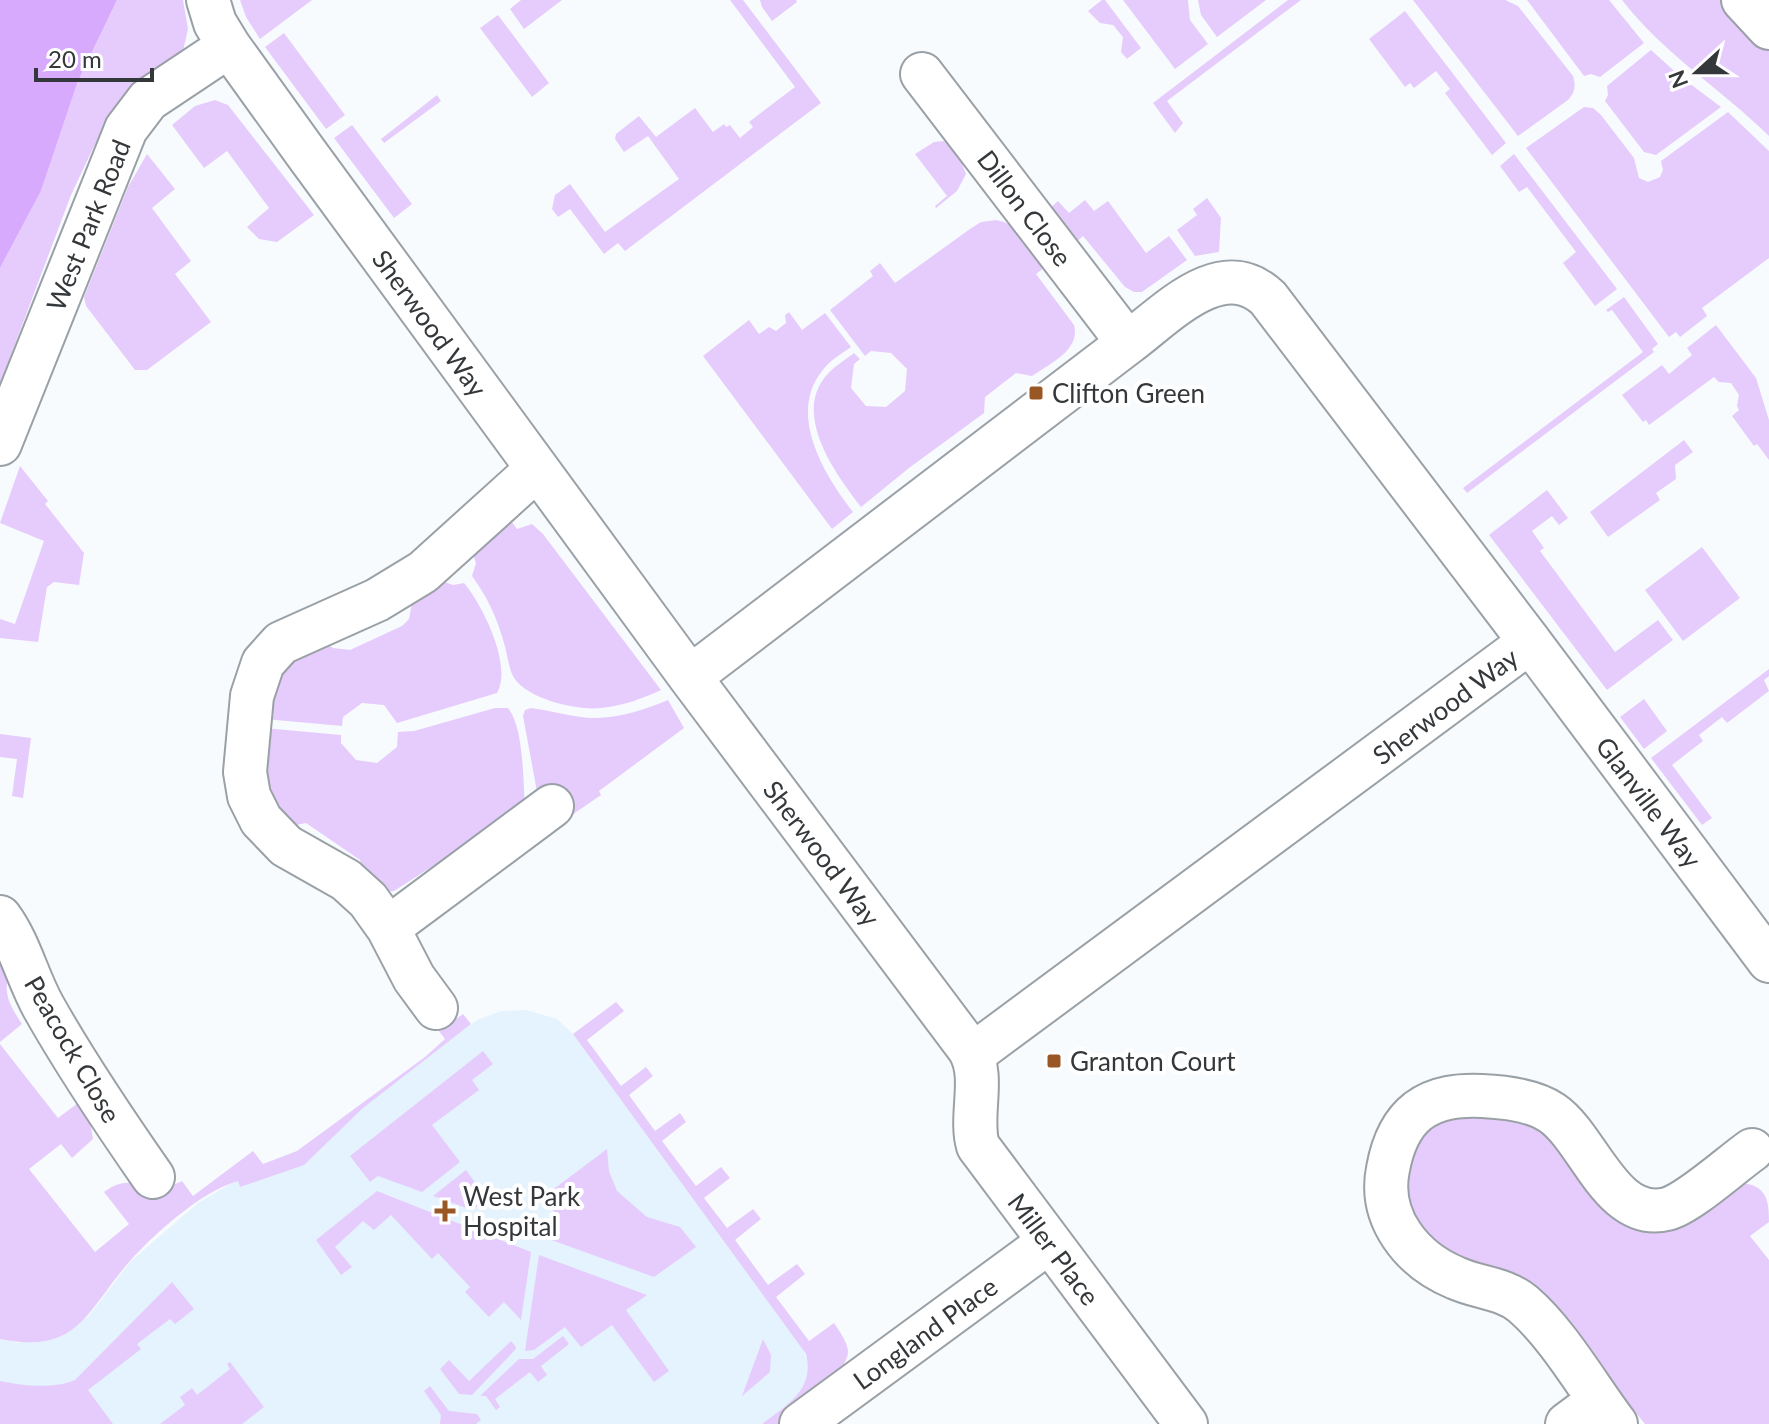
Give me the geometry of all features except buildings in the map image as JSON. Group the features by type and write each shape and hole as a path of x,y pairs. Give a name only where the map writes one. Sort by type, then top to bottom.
{"street":[{"name":"Sherwood Way","path":"208,0 215,23 229,46 690,677 972,1055 1530,642 1277,308 1261,291 1236,282 1206,287 1128,343 690,677"},
{"path":"1743,0 1769,28"},
{"name":"West Park Road","path":"0,444 126,129 148,100 229,46"},
{"name":"Dillon Close","path":"922,74 1128,343"},
{"path":"436,1008 368,900 334,873 286,846 268,830 254,808 244,761 252,696 258,673 268,654 281,643 377,600 423,572 537,469"},
{"name":"Glanville Way","path":"1530,642 1769,961"},
{"path":"388,928 552,806"},
{"name":"Peacock Close","path":"0,917 41,1003 100,1101 153,1177"},
{"name":"Miller Place","path":"972,1055 976,1082 974,1129 978,1146 1186,1424"},
{"path":"1594,1416 1539,1320 1520,1301 1438,1269 1403,1238 1390,1213 1386,1179 1392,1149 1405,1125 1429,1105 1461,1096 1491,1096 1540,1107 1564,1124 1621,1196 1636,1206 1652,1210 1674,1206 1763,1154"},
{"name":"Longland Place","path":"801,1424 1049,1242"}],"shaded area":[{"path":"0,0 117,0 78,81 41,191 0,268"},
{"path":"117,0 183,0 188,29 183,51 105,126 95,144 71,195 0,384 0,268 41,191 78,81"},
{"path":"240,0 312,0 260,39 246,17"},
{"path":"521,0 562,0 524,29 510,9"},
{"path":"730,0 743,0 821,103 625,251 618,243 604,254 570,209 558,217 552,209 555,195 570,184 605,232 679,179 648,136 624,152 615,139 616,134 639,116 656,137 695,108 713,132 724,124 726,127 730,125 740,138 753,127 749,122 795,87"},
{"path":"760,0 796,0 797,2 772,21"},
{"path":"1102,0 1141,48 1127,59 1121,52 1123,37 1113,25 1100,23 1088,11"},
{"path":"1123,0 1188,0 1190,20 1208,44 1175,69"},
{"path":"1198,0 1266,0 1217,37 1201,15"},
{"path":"1288,0 1301,0 1167,101 1183,123 1175,133 1153,103"},
{"path":"1413,0 1505,0 1518,6 1573,76 1575,86 1572,94 1518,136"},
{"path":"1527,0 1609,0 1644,43 1600,77 1591,74 1584,76"},
{"path":"1622,0 1724,0 1769,50 1769,136 1656,38"},
{"path":"1405,11 1506,143 1492,155 1445,93 1450,89 1436,71 1414,88 1410,83 1405,87 1369,39"},
{"path":"498,15 549,83 532,97 480,28"},
{"path":"284,33 345,115 326,129 265,47"},
{"path":"1651,50 1721,107 1656,155 1644,152 1605,101 1607,86"},
{"path":"437,95 441,101 384,143 381,139"},
{"path":"215,100 228,105 314,215 277,242 259,239 247,227 269,208 227,151 204,168 172,125 195,106"},
{"path":"1584,107 1593,108 1601,115 1634,158 1639,178 1648,182 1660,177 1663,170 1661,161 1728,112 1769,151 1769,258 1702,308 1707,316 1680,337 1676,332 1669,337 1526,148"},
{"path":"352,125 412,204 394,218 334,138"},
{"path":"944,141 957,151 966,174 957,191 936,208 947,196 915,154 934,142"},
{"path":"147,154 175,189 152,208 191,261 175,274 211,322 147,370 135,370 86,306 84,297 128,187"},
{"path":"1514,154 1617,289 1595,306 1563,263 1576,252 1527,187 1519,192 1500,166"},
{"path":"1207,198 1221,218 1219,252 1195,256 1177,230 1197,215 1193,209"},
{"path":"1085,200 1094,211 1108,201 1146,253 1169,236 1187,260 1142,292 1125,287 1083,236 1075,243 1049,209 1058,201 1069,213"},
{"path":"996,220 1019,232 1045,267 1036,274 1074,325 1073,342 1062,355 1032,376 1016,373 985,397 984,413 861,507 822,445 816,428 816,393 828,373 854,353 860,359 854,364 851,388 866,406 886,407 905,391 907,369 891,353 871,351 865,356 830,310 873,276 870,271 880,263 895,283 981,222"},
{"path":"1624,297 1658,344 1652,349 1654,352 1467,493 1463,488 1643,352 1612,310 1606,310"},
{"path":"789,312 802,330 825,313 851,347 822,371 812,388 808,407 809,425 822,463 853,512 832,529 703,356 749,320 759,334 769,327 776,331 786,323 785,315"},
{"path":"1716,325 1756,378 1769,420 1769,460 1757,444 1754,446 1732,416 1739,410 1739,395 1731,383 1719,382 1714,377 1649,425 1646,420 1643,422 1622,395 1662,365 1669,374 1692,355 1687,348"},
{"path":"1684,440 1693,452 1675,465 1676,479 1656,493 1660,500 1608,537 1590,512"},
{"path":"20,466 84,553 79,585 54,582 47,587 38,642 0,638 0,619 15,624 44,541 0,523"},
{"path":"1547,490 1568,518 1559,525 1552,516 1532,531 1544,548 1540,551 1615,652 1658,620 1673,640 1607,690 1489,535"},
{"path":"508,517 517,529 532,524 543,534 661,690 624,704 590,708 551,701 527,690 518,682 512,674 495,617 472,576 476,563 472,551"},
{"path":"1702,547 1740,598 1683,641 1645,590"},
{"path":"442,581 453,585 464,583 487,620 501,667 497,693 397,723 384,705 362,703 343,717 342,726 265,719 280,667 323,642 333,648 350,650 402,626 409,619 413,598"},
{"path":"1769,669 1769,676 1764,680 1769,691 1727,723 1722,717 1699,735 1703,741 1672,765 1712,818 1702,825 1651,758"},
{"path":"1644,699 1667,731 1644,749 1620,717"},
{"path":"668,700 684,728 599,791 601,795 569,817 538,797 523,716 525,710 531,708 603,718"},
{"path":"495,708 508,708 517,728 525,807 394,891 385,892 362,869 360,860 306,823 291,826 265,799 264,728 341,735 341,743 356,760 377,763 397,747 398,732 414,731"},
{"path":"0,734 31,738 23,798 12,796 17,759 0,757"},
{"path":"0,952 10,974 7,987 9,1000 22,1024 0,1042"},
{"path":"616,1002 624,1011 587,1040 621,1086 646,1067 653,1076 629,1095 655,1131 680,1113 686,1122 662,1141 696,1186 721,1167 730,1178 704,1198 727,1228 753,1209 761,1219 735,1240 768,1285 797,1264 805,1274 776,1297 809,1341 834,1323 846,1344 848,1351 841,1369 780,1424 762,1424 789,1403 803,1387 808,1367 806,1354 573,1034"},
{"name":"West Park Hospital","path":"526,1010 557,1019 573,1034 802,1348 809,1364 808,1376 805,1387 791,1402 762,1424 0,1424 0,1339 20,1343 88,1317 131,1261 198,1203 263,1165 298,1151 477,1020 501,1011"},
{"path":"463,1014 471,1024 363,1108 304,1165 240,1187 238,1181 224,1186 180,1214 140,1250 90,1312 64,1335 47,1341 0,1339 0,1044 58,1118 86,1097 93,1139 72,1158 61,1144 29,1169 95,1252 129,1224 104,1192 111,1187 125,1183 138,1184 160,1191 182,1181 193,1196 253,1151 263,1164 297,1151 425,1057 445,1039 435,1026 449,1024"},
{"path":"483,1051 493,1064 472,1080 479,1090 432,1125 460,1162 422,1192 378,1176 370,1182 350,1156"},
{"path":"1462,1109 1541,1125 1598,1193 1741,1183 1756,1187 1765,1195 1769,1222 1750,1236 1769,1260 1769,1424 1645,1424 1612,1383 1455,1258 1422,1236 1401,1190 1419,1133"},
{"path":"607,1149 609,1171 617,1191 647,1217 680,1227 696,1247 654,1277 532,1233 557,1215 543,1197"},
{"path":"466,1170 487,1199 472,1210 433,1196"},
{"path":"377,1191 531,1252 521,1320 504,1302 489,1317 465,1292 470,1287 438,1253 432,1259 391,1215 374,1230 363,1221 335,1247 352,1267 341,1275 316,1240"},
{"path":"539,1255 647,1295 626,1310 669,1371 654,1382 612,1325 581,1347 565,1327 534,1350 525,1351"},
{"path":"172,1282 194,1309 175,1324 170,1319 137,1344 141,1349 88,1390 113,1424 0,1424 0,1381 38,1386 75,1380"},
{"path":"563,1336 569,1344 541,1366 547,1375 538,1382 530,1372 495,1399 500,1407 496,1410 486,1396 480,1396 519,1359 533,1359"},
{"path":"763,1339 771,1355 770,1372 742,1396"},
{"path":"511,1341 515,1350 472,1395 459,1394 440,1369 449,1360 469,1381"},
{"path":"230,1362 264,1407 242,1424 160,1424 185,1405 180,1397 192,1388 197,1395 230,1369 227,1364"},
{"path":"430,1386 449,1411 477,1414 481,1420 476,1424 440,1424 441,1415 424,1391"}],"place":[{"name":"Clifton Green","path":"1036,393"},
{"name":"Granton Court","path":"1054,1061"},
{"name":"West Park Hospital","path":"445,1211"}]}
